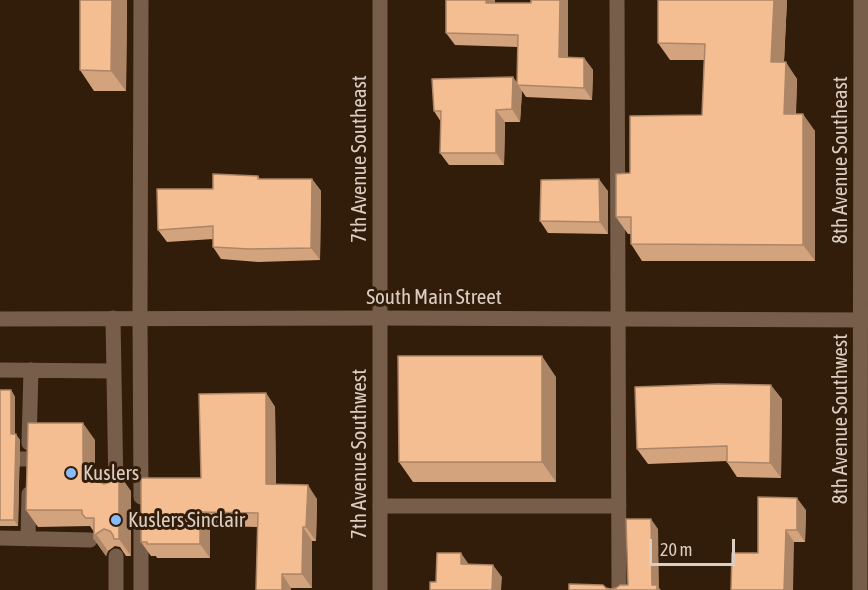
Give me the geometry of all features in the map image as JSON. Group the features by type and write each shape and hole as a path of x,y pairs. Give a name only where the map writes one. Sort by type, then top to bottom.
{"street":[{"path":"141,0 141,590"},
{"name":"7th Avenue Southeast","path":"380,0 380,318"},
{"path":"617,0 619,590"},
{"name":"8th Avenue Southeast","path":"861,0 865,320"},
{"path":"113,318 116,491"},
{"name":"7th Avenue Southwest","path":"380,318 380,590"},
{"name":"South Main Street","path":"0,319 865,320"},
{"name":"8th Avenue Southwest","path":"860,590 865,320"},
{"path":"0,370 113,370"},
{"path":"28,539 23,420 31,370"},
{"path":"380,506 619,506"},
{"path":"0,538 90,540"},
{"path":"116,556 117,590"}],"building":[{"path":"80,0 112,0 111,71 80,70"},
{"path":"446,0 531,3 531,0 560,0 559,57 584,58 584,88 517,85 518,35 446,33"},
{"path":"658,0 774,0 771,62 786,62 784,114 803,114 803,245 631,244 631,217 616,217 616,174 630,173 630,116 702,115 705,44 658,43"},
{"path":"513,77 512,109 496,110 496,153 440,153 441,111 434,111 432,79"},
{"path":"213,174 258,176 258,179 312,179 311,248 213,247 213,226 158,230 157,189 213,189"},
{"path":"599,179 600,222 540,221 541,180"},
{"path":"398,356 542,356 542,462 399,462"},
{"path":"771,385 770,463 727,462 727,446 637,449 635,387"},
{"path":"0,390 11,390 11,434 16,434 14,520 0,520"},
{"path":"266,393 266,484 308,485 306,527 303,527 302,574 282,574 282,590 256,590 258,513 200,512 200,544 141,542 141,478 201,478 199,394"},
{"path":"28,423 83,423 83,474 94,474 96,480 104,484 110,482 114,474 119,474 119,539 114,539 110,531 104,529 96,534 94,539 94,518 86,518 82,510 26,510"},
{"path":"758,497 797,498 797,530 786,530 784,590 731,590 732,553 758,553"},
{"path":"626,519 651,519 652,585 657,585 657,590 569,590 569,584 603,585 611,589 620,585 628,585"},
{"path":"437,553 461,553 461,564 493,565 492,590 430,590 430,582 436,582"}],"place":[{"name":"Kuslers","path":"71,473"},
{"name":"Kuslers Sinclair","path":"116,520"}]}
